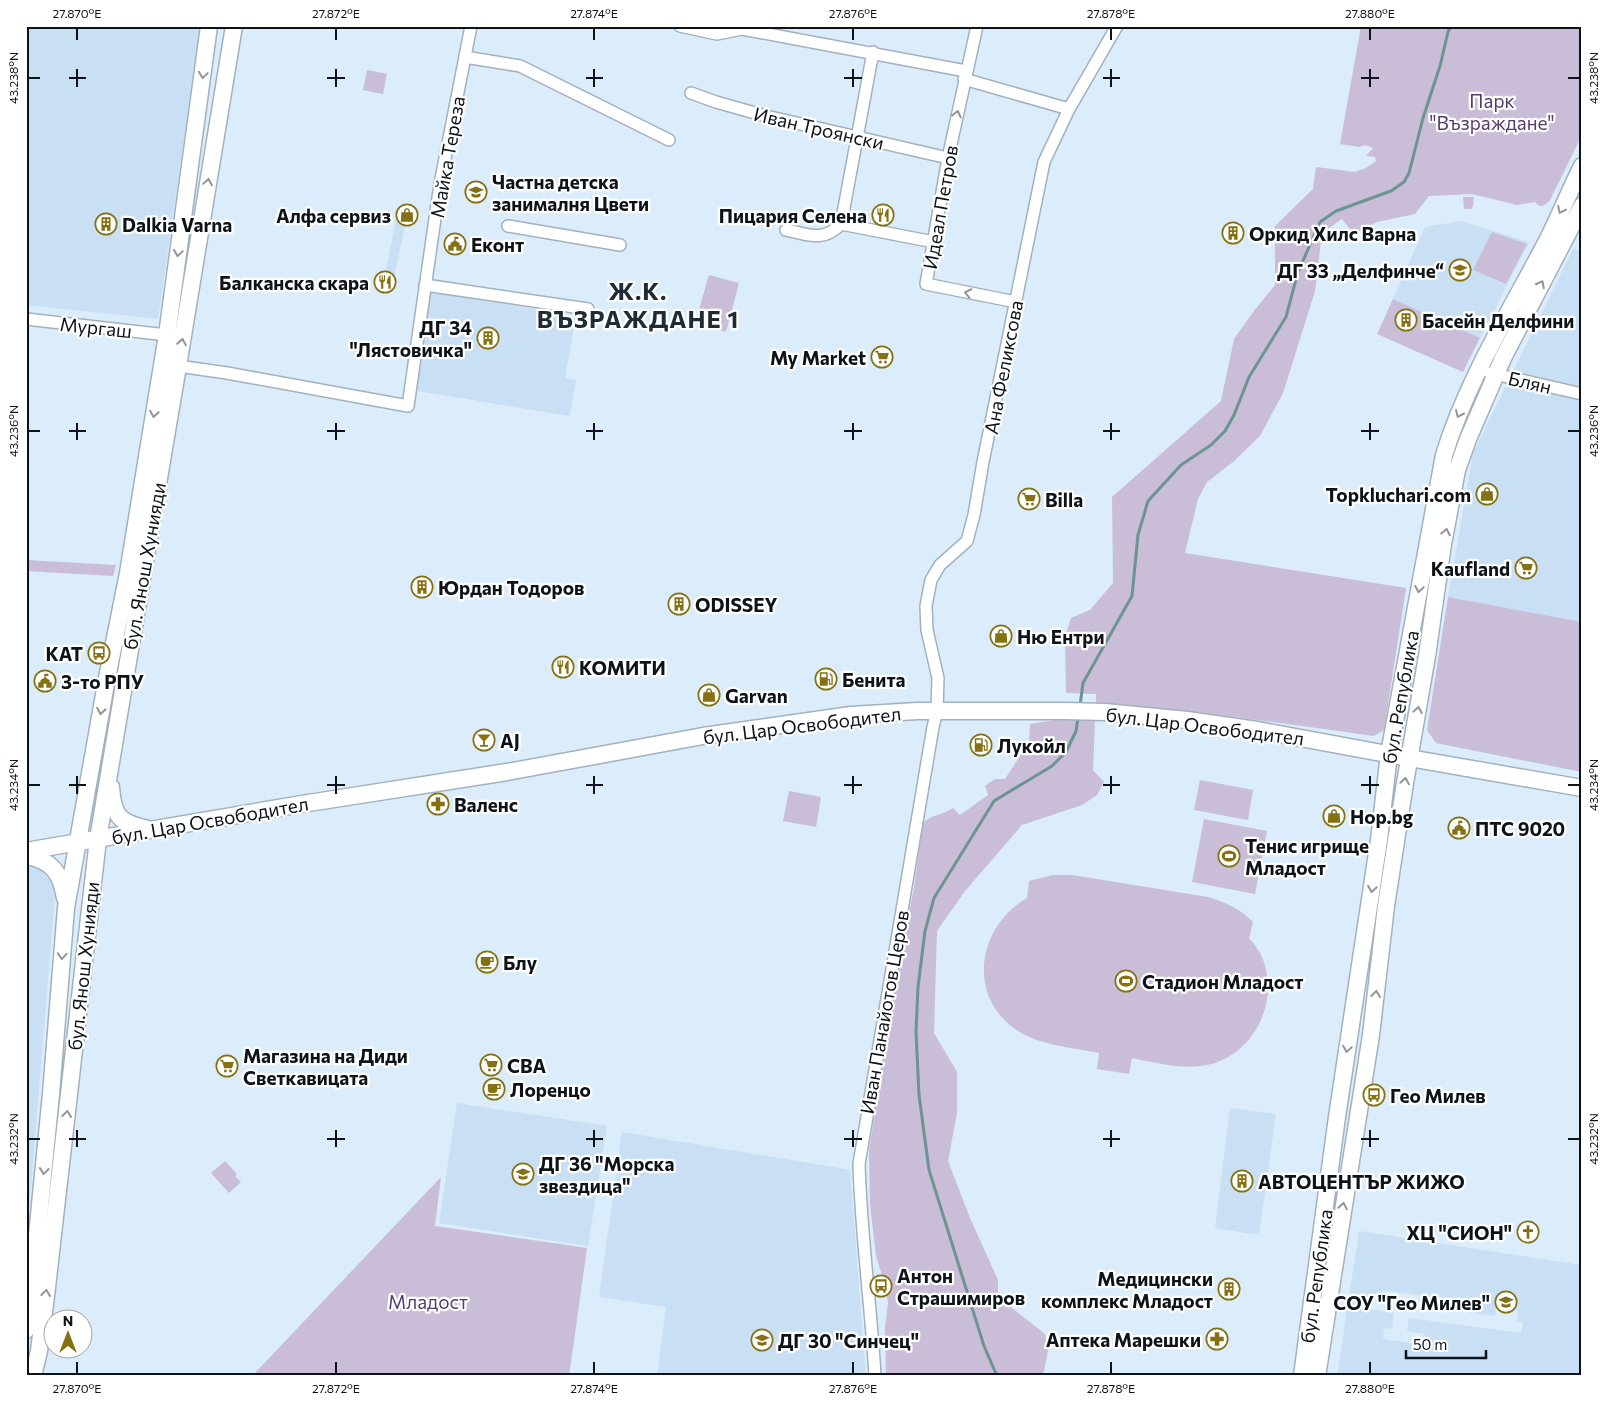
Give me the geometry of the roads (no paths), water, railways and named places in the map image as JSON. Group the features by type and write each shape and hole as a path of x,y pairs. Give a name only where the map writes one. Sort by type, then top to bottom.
{"street":[{"name":"бул. Янош Хунияди","path":"26,1330 52,1084 66,908 128,573 166,335 209,26"},
{"name":"бул. Янош Хунияди","path":"34,1376 46,1296 98,839 234,26"},
{"name":"Майка Тереза","path":"178,366 408,406 440,184 471,26"},
{"path":"680,26 717,34 742,29 873,52 965,75 1069,109"},
{"name":"Идеал Петров","path":"977,26 948,158 926,284 1016,302"},
{"name":"Ана Феликсова","path":"937,711 938,678 927,630 926,606 931,580 940,565 967,541 974,515 1044,162 1069,109 1117,26"},
{"path":"786,230 821,236 832,233 841,224 873,52"},
{"path":"465,57 520,66 669,140"},
{"name":"Иван Троянски","path":"691,93 762,115 948,158"},
{"name":"бул. Република","path":"1302,1376 1336,1126 1379,840 1389,754 1444,455 1449,437 1478,369 1548,238 1582,166"},
{"name":"бул. Република","path":"1317,1376 1370,1035 1386,906 1457,470 1468,438 1503,358 1582,206"},
{"path":"841,224 934,242"},
{"path":"508,226 620,245"},
{"path":"425,285 588,309"},
{"name":"Мургаш","path":"26,319 166,335"},
{"name":"Блян","path":"1478,369 1496,375 1582,394"},
{"name":"бул. Цар Освободител","path":"26,851 308,803 507,772 792,722 851,715 937,711 1065,711 1149,716 1257,730 1582,788"},
{"name":"Иван Панайотов Церов","path":"875,1376 860,1213 859,1164 931,735 937,711"},
{"path":"110,770 113,806 116,814 131,825 150,830"},
{"path":"26,856 39,858 58,875 62,885 66,908"}],"waterway":[{"path":"1080,706 1083,683 1132,596 1138,535 1148,501 1181,465 1211,445 1225,431 1234,415 1249,377 1286,317 1298,272 1320,222 1336,211 1391,191 1404,182 1409,173 1423,118 1451,26"},
{"path":"997,1376 984,1346 929,1170 919,1095 916,1032 918,987 925,931 934,898 994,801 1052,766 1066,752 1076,731 1078,717"}],"place":[{"name":"Частна детска занималня Цвети","path":"476,192"},
{"name":"Алфа сервиз","path":"407,215"},
{"name":"Пицария Селена","path":"883,215"},
{"name":"Dalkia Varna","path":"106,224"},
{"name":"Оркид Хилс Варна","path":"1233,233"},
{"name":"Еконт","path":"455,244"},
{"name":"ДГ 33 „Делфинче“","path":"1460,270"},
{"name":"Балканска скара","path":"385,282"},
{"name":"Басейн Делфини","path":"1406,320"},
{"name":"ДГ 34 \"Лястовичка\"","path":"488,338"},
{"name":"My Market","path":"882,357"},
{"name":"Topkluchari.com","path":"1487,494"},
{"name":"Billa","path":"1029,499"},
{"name":"Kaufland","path":"1526,568"},
{"name":"Юрдан Тодоров","path":"422,587"},
{"name":"ODISSEY","path":"679,604"},
{"name":"Ню Ентри","path":"1001,636"},
{"name":"КАТ","path":"99,653"},
{"name":"КОМИТИ","path":"563,667"},
{"name":"Бенита","path":"826,679"},
{"name":"3-то РПУ","path":"45,681"},
{"name":"Garvan","path":"709,695"},
{"name":"AJ","path":"484,740"},
{"name":"Лукойл","path":"981,745"},
{"name":"Валенс","path":"438,804"},
{"name":"Hop.bg","path":"1334,816"},
{"name":"ПТС 9020","path":"1459,828"},
{"name":"Тенис игрище Младост","path":"1229,856"},
{"name":"Блу","path":"487,962"},
{"name":"Стадион Младост","path":"1126,981"},
{"name":"CBA","path":"491,1065"},
{"name":"Магазина на Диди Светкавицата","path":"227,1066"},
{"name":"Лоренцо","path":"494,1089"},
{"name":"Гео Милев","path":"1374,1095"},
{"name":"ДГ 36 \"Морска звездица\"","path":"523,1174"},
{"name":"АВТОЦЕНТЪР ЖИЖО","path":"1242,1181"},
{"name":"ХЦ \"СИОН\"","path":"1528,1232"},
{"name":"Антон Страшимиров","path":"881,1286"},
{"name":"Медицински комплекс Младост","path":"1229,1289"},
{"name":"СОУ \"Гео Милев\"","path":"1506,1302"},
{"name":"Аптека Марешки","path":"1217,1339"},
{"name":"ДГ 30 \"Синчец\"","path":"762,1340"}],"district":[{"name":"Ж.К. ВЪЗРАЖДАНЕ 1","path":"638,304"}],"park label":[{"name":"Парк \"Възраждане\"","path":"1492,111"},
{"name":"Младост","path":"428,1301"}]}
